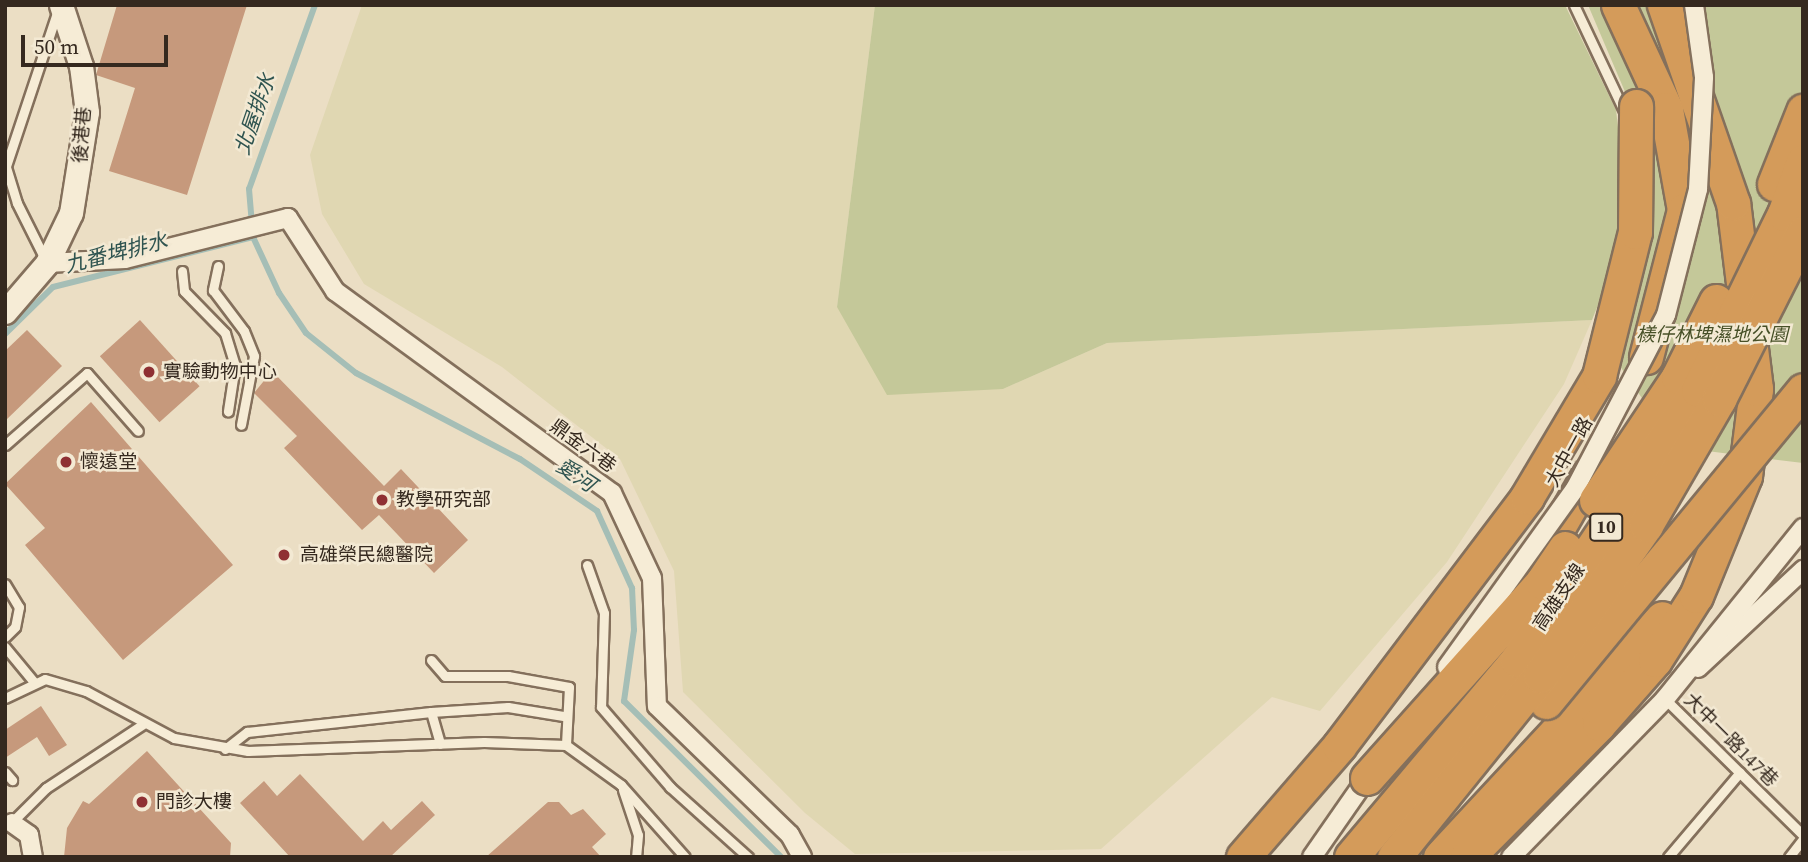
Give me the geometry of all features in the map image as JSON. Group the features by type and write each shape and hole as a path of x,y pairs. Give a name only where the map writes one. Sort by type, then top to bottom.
{"highway":[{"path":"1243,857 1339,746 1527,497 1599,376 1635,232 1636,106 1601,5"},
{"path":"1353,857 1573,506 1642,375 1684,210 1666,109 1618,5"},
{"path":"1467,857 1590,734 1655,660 1696,596 1745,476 1756,389 1733,203 1664,5"},
{"path":"1367,778 1542,582 1678,377 1779,174 1803,111"},
{"name":"高雄支線","path":"1353,857 1517,660 1698,390 1784,214 1803,161"},
{"name":"高雄支線","path":"1394,857 1540,676 1646,525 1719,399 1803,233"},
{"path":"1421,857 1803,390"},
{"path":"1440,857 1679,600 1726,528"}],"street":[{"name":"後港巷","path":"5,312 47,263 71,213 87,112 80,66 61,5"},
{"name":"大中一路","path":"1312,857 1575,489 1667,315 1698,189 1704,77 1694,5"},
{"name":"鼎金六巷","path":"47,263 125,259 288,218 335,291 612,493 652,578 657,706 790,835 802,857"},
{"path":"1665,699 1803,528"},
{"path":"1511,857 1665,699 1800,578"},
{"path":"9,823 29,835 33,857"}],"lane":[{"name":"後港巷","path":"47,263 17,203 6,166 61,5"},
{"path":"1228,857 1339,734 1541,466 1613,347 1637,241 1624,109 1574,5"},
{"path":"218,266 213,290 244,331 254,356 242,425"},
{"path":"182,271 184,290 225,333 235,365 228,411"},
{"path":"5,445 87,373 138,431"},
{"path":"587,565 604,612 601,707 670,787 748,857"},
{"path":"5,584 19,607 15,627 5,637"},
{"path":"5,647 33,681 86,691 143,724 225,748 440,744 566,745 621,785 685,857"},
{"path":"431,660 445,676 508,676 569,687 564,716 566,745"},
{"path":"5,698 33,681"},
{"name":"大中一路147巷","path":"1665,699 1803,837"},
{"path":"225,748 247,732 431,712 508,707 564,716"},
{"path":"431,712 440,744"},
{"path":"9,823 46,788 143,724"},
{"path":"5,772 12,780"},
{"path":"1668,857 1740,772"},
{"path":"621,785 638,835 636,857"},
{"path":"1789,857 1803,837"}],"shaded area":[{"path":"362,5 875,5 837,307 1003,389 1107,343 1592,320 1564,384 1447,562 1320,711 1272,697 1101,849 855,854 805,813 683,692 674,571 620,459 502,367 364,284 322,214 310,155"}],"green space":[{"path":"875,5 1565,5 1616,110 1624,178 1622,245 1592,320 1107,343 1003,389 887,395 837,307"},
{"name":"檨仔林埤濕地公園","path":"1588,5 1803,5 1803,463 1707,451 1648,407 1613,356 1640,127"}],"building":[{"path":"117,5 247,5 187,195 109,171 135,88 96,75"},
{"name":"實驗動物中心","path":"140,320 200,386 159,422 100,356"},
{"path":"27,330 62,366 5,421 5,351"},
{"name":"教學研究部","path":"272,371 384,486 401,469 468,540 434,573 379,515 362,530 284,448 297,436 254,393"},
{"path":"91,402 233,565 123,660 25,545 45,528 5,484"},
{"path":"41,706 67,745 49,756 37,737 5,758 5,730"},
{"name":"門診大樓","path":"147,751 231,843 230,857 64,857 67,828 83,801 89,804"},
{"path":"300,774 363,841 383,821 391,830 422,801 435,815 390,857 290,857 240,803 264,781 277,796"},
{"path":"548,802 559,802 571,815 583,809 606,834 592,847 601,857 486,857"}],"waterway":[{"name":"愛河","path":"315,5 249,189 253,237 279,293 306,333 356,373 520,459 597,511 632,588 634,630 624,701 781,857"},
{"name":"九番埤排水","path":"5,334 53,287 253,237"}],"place":[{"name":"實驗動物中心","path":"149,372"},
{"name":"懷遠堂","path":"66,462"},
{"name":"教學研究部","path":"382,500"},
{"name":"高雄榮民總醫院","path":"284,555"},
{"name":"門診大樓","path":"142,802"}],"water label":[{"name":"北屋排水","path":"255,114"}]}
